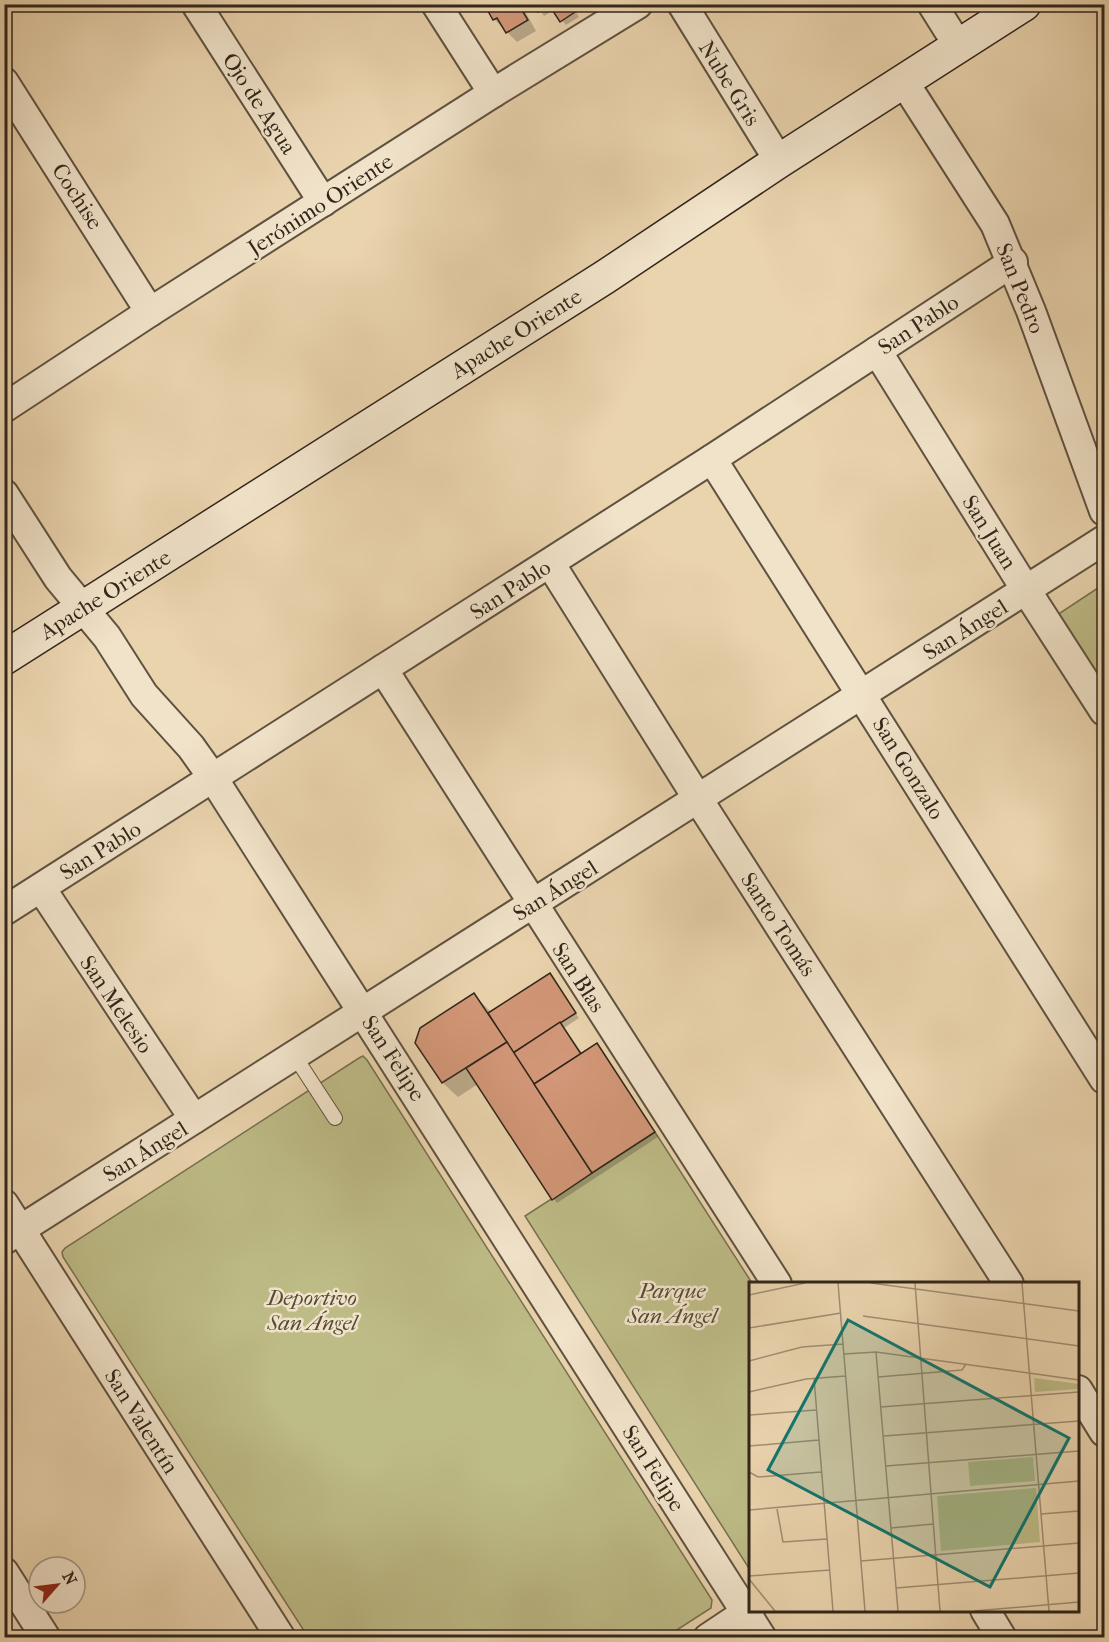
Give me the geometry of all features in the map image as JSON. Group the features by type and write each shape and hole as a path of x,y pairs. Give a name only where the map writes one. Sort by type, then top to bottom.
{"street":[{"name":"Ojo de Agua","path":"196,4 323,202"},
{"path":"436,4 493,93"},
{"name":"Jerónimo Oriente","path":"4,408 493,93 638,4"},
{"name":"Nube Gris","path":"682,4 779,161"},
{"path":"932,4 959,47"},
{"name":"Apache Oriente","path":"4,658 595,283 779,161 1024,4"},
{"name":"Cochise","path":"4,81 150,312"},
{"name":"San Pedro","path":"904,82 995,224 1012,262 1104,511"},
{"name":"San Pablo","path":"4,911 712,459 1012,262"},
{"name":"San Juan","path":"877,351 1104,711"},
{"name":"San Gonzalo","path":"712,459 1104,1079"},
{"name":"San Felipe","path":"4,494 58,578 107,637 144,695 191,747 213,778 748,1612 762,1638"},
{"name":"San Ángel","path":"12,1235 1104,540"},
{"name":"Santo Tomás","path":"550,563 698,799 1008,1282"},
{"name":"San Blas","path":"383,669 776,1282"},
{"name":"San Melesio","path":"40,888 194,1119"},
{"name":"San Valentín","path":"4,1204 12,1235 281,1638"},
{"path":"1086,1394 1104,1432"},
{"path":"4,1572 46,1638"},
{"path":"708,1638 748,1612"},
{"path":"986,1612 1002,1638"}],"lane":[{"path":"294,1055 335,1118"}],"green space":[{"path":"1104,584 1104,689 1057,615"},
{"name":"Deportivo San Ángel","path":"363,1056 712,1600 711,1608 666,1637 308,1637 63,1257 62,1252 65,1248"},
{"name":"Parque San Ángel","path":"655,1132 751,1282 749,1282 749,1568 525,1216"}],"building":[{"path":"484,4 518,4 528,20 506,33 497,18 493,20"},
{"path":"534,4 552,4 538,12"},
{"path":"557,4 571,4 575,12 560,22 551,8"},
{"path":"550,973 576,1013 513,1053 488,1013"},
{"path":"474,993 507,1042 442,1083 415,1043 420,1028"},
{"path":"560,1022 581,1054 534,1084 513,1053"},
{"path":"507,1042 592,1173 552,1200 466,1068"},
{"path":"597,1043 655,1132 592,1173 534,1084"}]}
